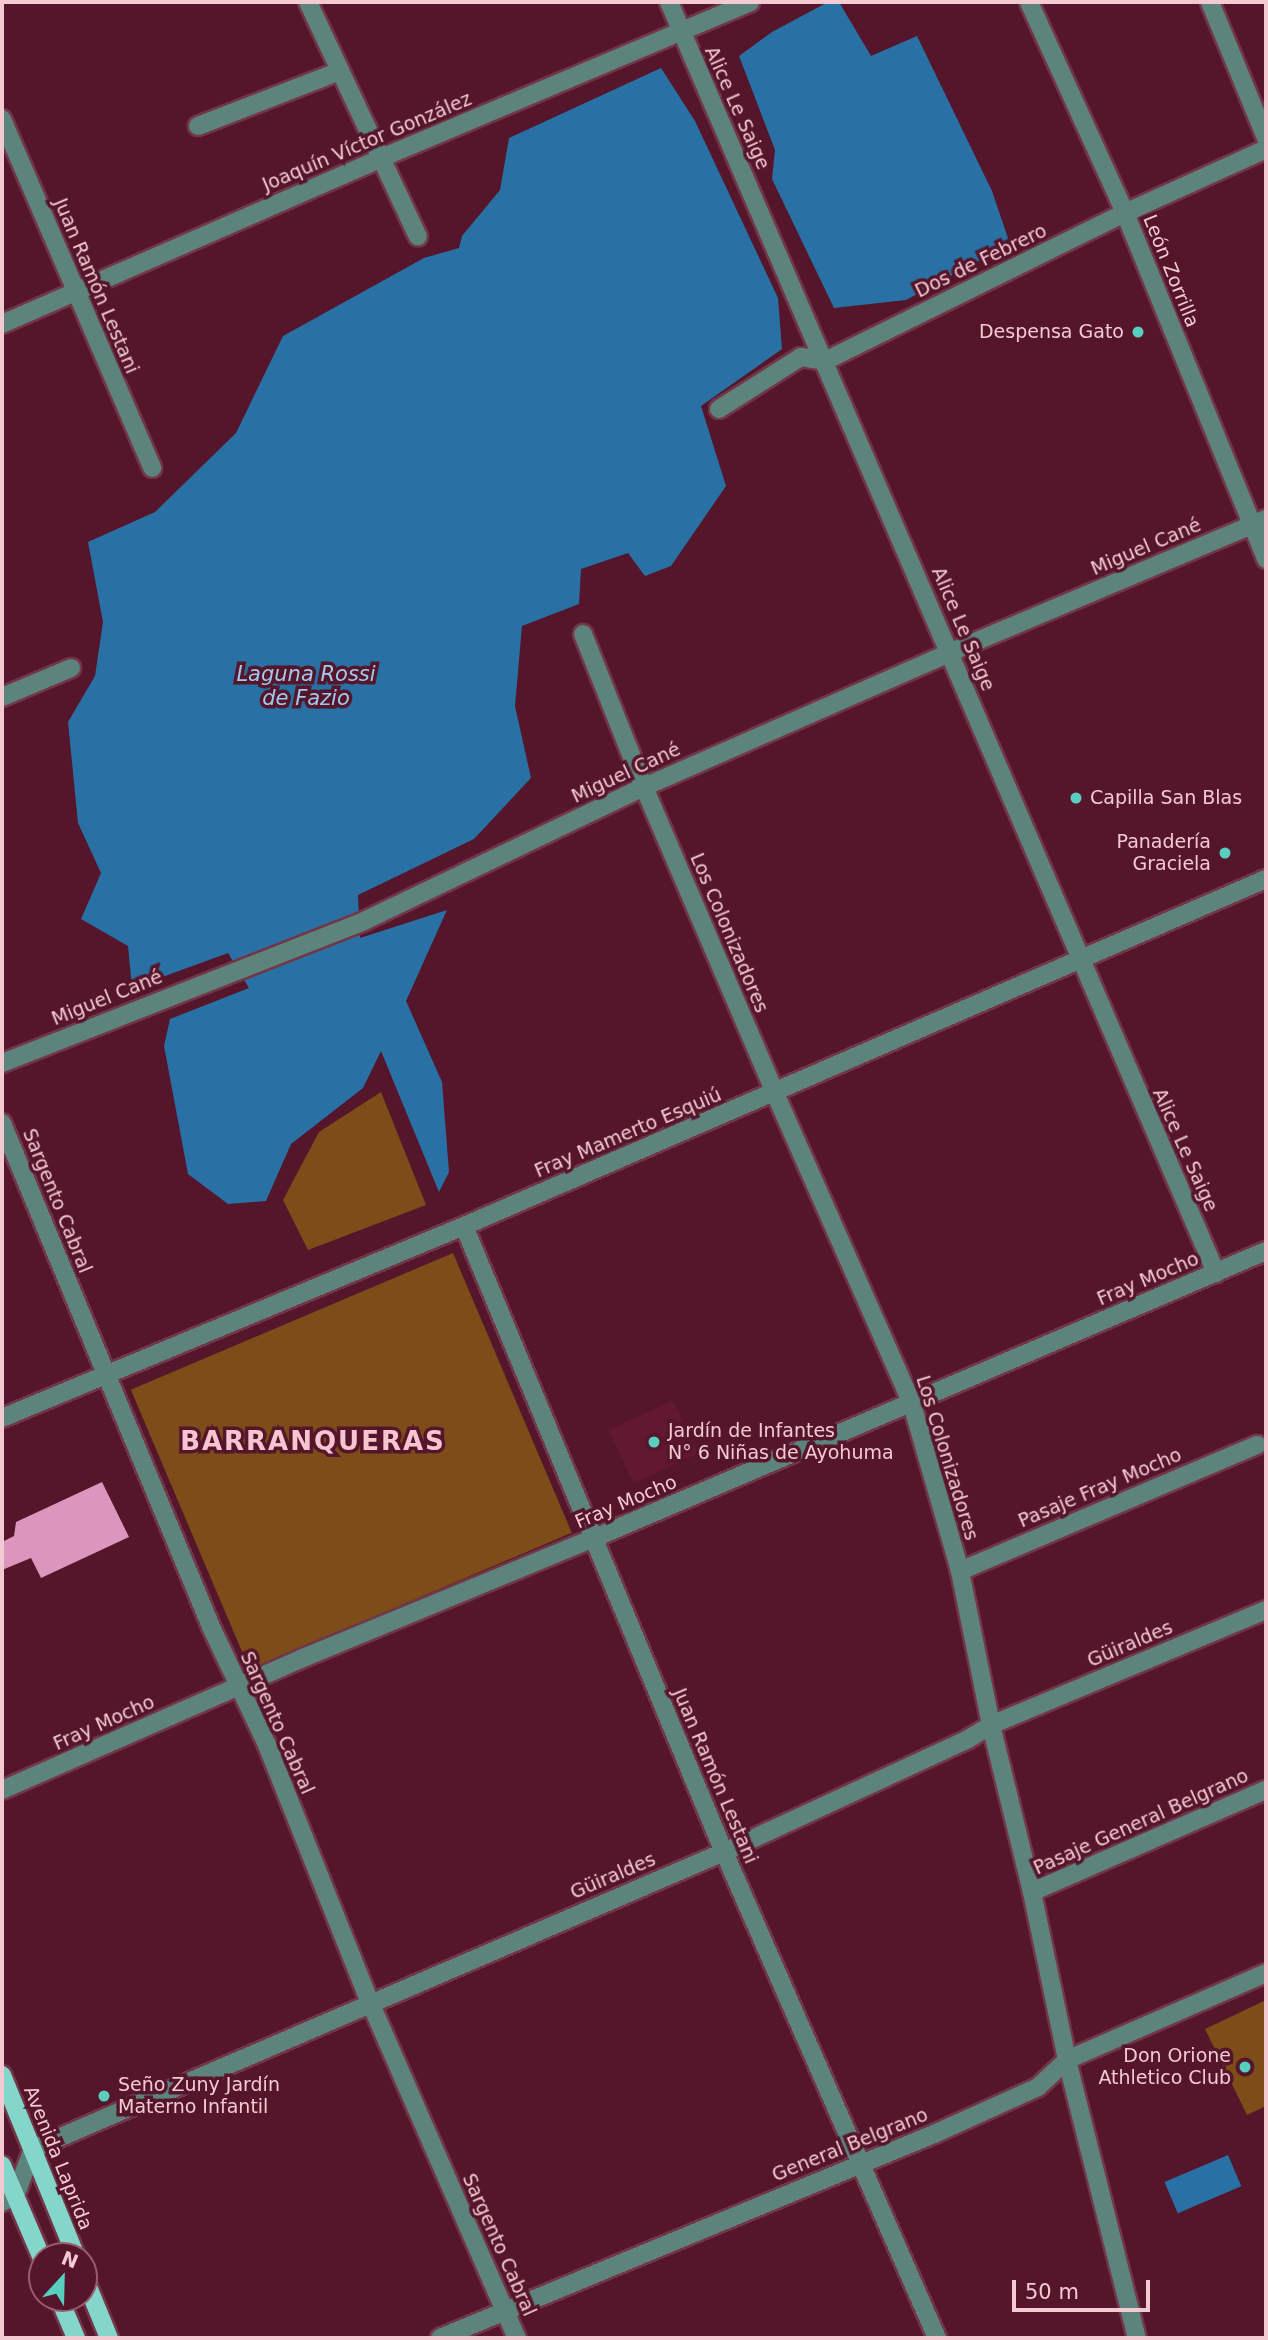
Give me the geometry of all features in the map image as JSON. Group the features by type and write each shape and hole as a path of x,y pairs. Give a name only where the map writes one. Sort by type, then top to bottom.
{"main road":[{"name":"Avenida Laprida","path":"2,2076 70,2242"},
{"path":"2,2165 8,2199 32,2242"},
{"path":"65,2312 76,2338"},
{"path":"98,2312 108,2338"}],"street":[{"path":"309,2 379,159 418,237"},
{"name":"Alice Le Saige","path":"668,2 951,652 1079,959 1216,1273"},
{"name":"Joaquín Víctor González","path":"2,324 379,159 750,2"},
{"name":"León Zorrilla","path":"1029,2 1125,213 1259,522 1266,559"},
{"path":"1210,2 1266,138"},
{"path":"198,126 340,71"},
{"name":"Juan Ramón Lestani","path":"2,120 152,468"},
{"name":"Dos de Febrero","path":"719,409 802,357 825,361 1125,213 1266,149"},
{"name":"Miguel Cané","path":"2,1063 364,921 644,787 951,652 1259,522"},
{"name":"Los Colonizadores","path":"583,634 644,787 911,1401 960,1571 991,1725 1032,1892 1067,2060 1136,2338"},
{"path":"2,697 71,667"},
{"name":"Fray Mamerto Esquiú","path":"2,1418 464,1226 1266,878"},
{"name":"Sargento Cabral","path":"2,1123 106,1375 239,1687 267,1745 370,2002 517,2338"},
{"name":"Juan Ramón Lestani","path":"464,1226 724,1852 937,2338"},
{"name":"Fray Mocho","path":"2,1790 911,1401 1216,1273 1264,1256"},
{"name":"Pasaje Fray Mocho","path":"960,1571 1257,1445"},
{"name":"Güiraldes","path":"33,2149 724,1852 968,1739 991,1725 1266,1610"},
{"name":"Pasaje General Belgrano","path":"1032,1892 1266,1790"},
{"name":"General Belgrano","path":"440,2338 1038,2087 1067,2060 1266,1973"},
{"path":"8,2199 33,2149"}],"shaded area":[{"path":"381,1092 426,1205 308,1250 283,1200 319,1132"},
{"path":"453,1253 572,1533 250,1670 131,1390"},
{"name":"Jardín de Infantes N° 6 Niñas de Ayohuma","path":"673,1400 698,1453 634,1483 609,1430"},
{"name":"Don Orione Athletico Club","path":"1266,2000 1266,2106 1247,2115 1205,2029"}],"water":[{"path":"828,2 839,2 871,56 917,36 992,191 1010,244 906,300 834,308 772,179 775,150 739,56 772,32"},
{"name":"Laguna Rossi de Fazio","path":"661,68 695,121 778,298 782,349 701,406 726,486 671,566 645,576 628,553 581,569 579,604 522,626 515,706 531,778 474,839 358,895 360,938 447,910 406,1001 442,1082 449,1172 439,1192 381,1051 363,1088 291,1144 266,1201 228,1204 188,1174 164,1046 170,1019 249,988 228,953 132,988 128,946 81,919 101,873 78,823 68,722 95,676 103,622 88,542 155,512 236,433 283,336 424,258 459,248 462,236 500,190 509,138"},
{"path":"1228,2155 1241,2186 1178,2213 1164,2182"}],"building":[{"path":"102,1482 129,1537 41,1578 31,1558 2,1570 2,1542 14,1536 16,1522"}],"place":[{"name":"Despensa Gato","path":"1138,332"},
{"name":"Capilla San Blas","path":"1076,798"},
{"name":"Panadería Graciela","path":"1225,853"},
{"name":"Jardín de Infantes N° 6 Niñas de Ayohuma","path":"654,1442"},
{"name":"Don Orione Athletico Club","path":"1245,2067"},
{"name":"Seño Zuny Jardín Materno Infantil","path":"104,2096"}],"district":[{"name":"BARRANQUERAS","path":"313,1442"}]}
